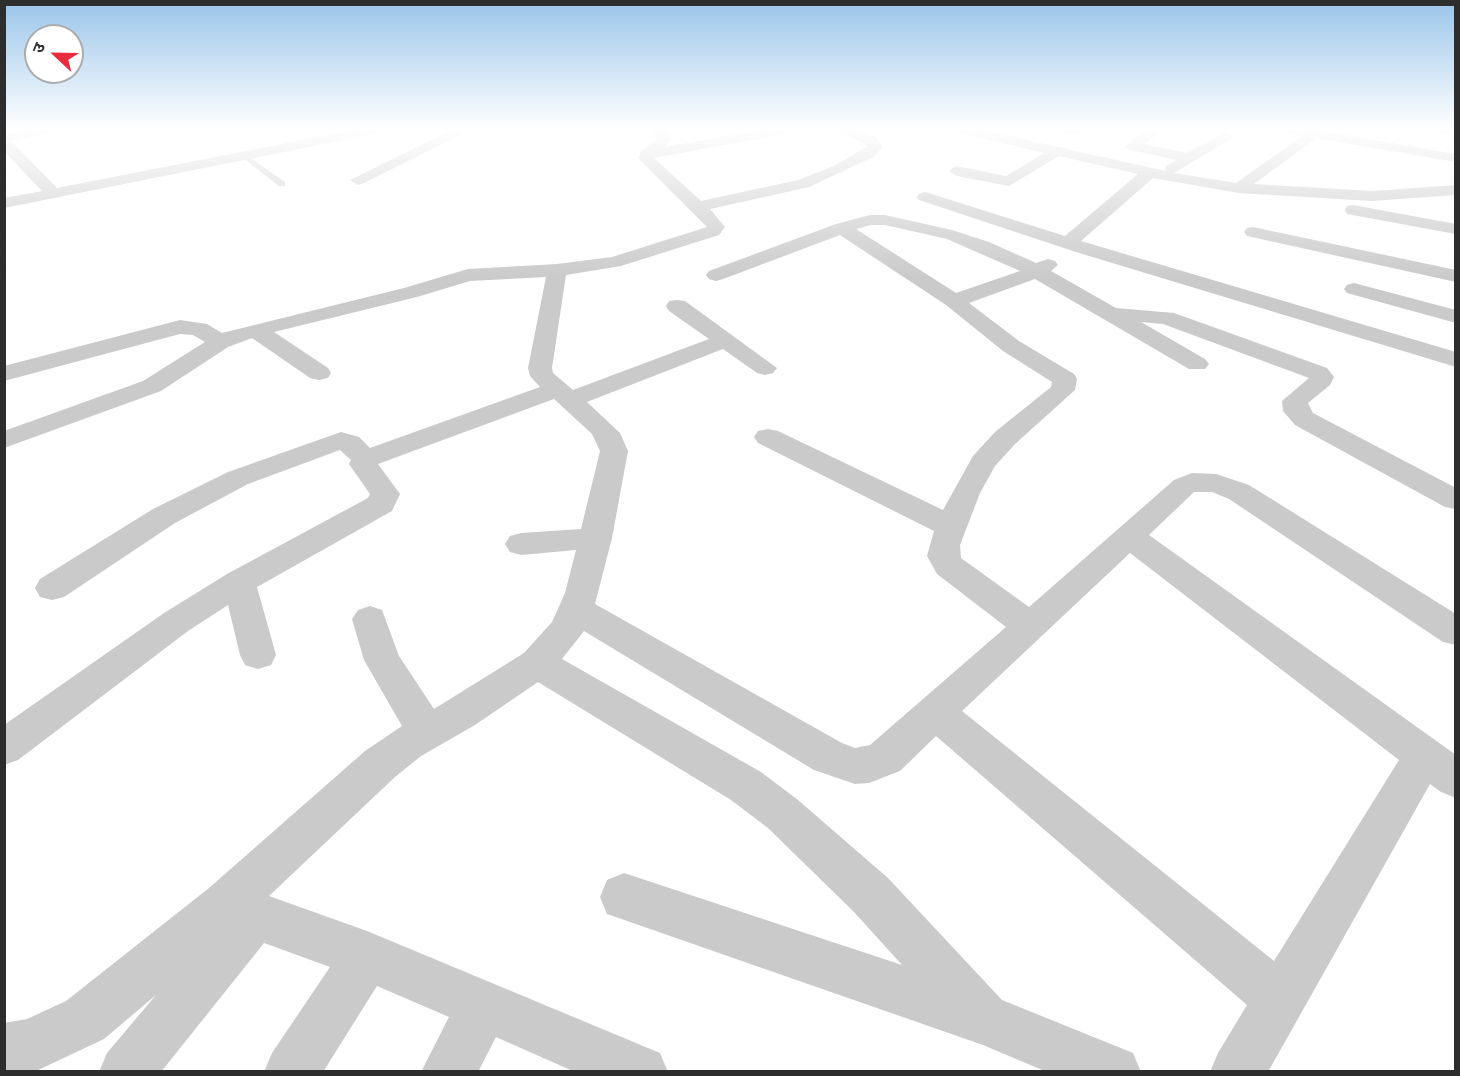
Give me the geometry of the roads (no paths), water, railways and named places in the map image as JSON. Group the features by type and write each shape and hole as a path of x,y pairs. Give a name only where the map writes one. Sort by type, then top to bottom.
{"street":[{"path":"39,178 53,193"},
{"path":"4,203 129,178"},
{"path":"358,180 362,178"},
{"path":"4,440 152,386 182,369 220,342 256,330 410,293 468,275 557,270 614,262 713,231 716,225 666,178"},
{"path":"698,207 803,184 816,178"},
{"path":"995,178 1009,181 1013,178"},
{"path":"953,301 997,288 1036,271 1076,245 1150,178"},
{"path":"1180,178 1239,188 1372,196 1455,190"},
{"path":"1239,188 1252,178"},
{"path":"1272,191 1300,200 1455,229"},
{"path":"925,196 1076,245 1455,360"},
{"path":"716,275 842,228 880,219 930,230 982,246 1036,271 1197,364"},
{"path":"842,228 953,301 998,337 1060,375 1066,383 1063,390 1005,438 983,462 965,493 944,545 944,556 949,566 1030,626"},
{"path":"1253,232 1455,276"},
{"path":"126,1071 241,910 380,764 537,663 561,638 577,610 596,538 614,451 610,439 601,428 542,376 540,368 557,270"},
{"path":"1354,289 1455,317"},
{"path":"677,306 723,341 765,368"},
{"path":"1108,313 1166,318 1318,373 1322,377 1321,380 1295,401 1296,411 1318,428 1450,487"},
{"path":"4,374 180,327 199,329 220,342"},
{"path":"256,330 319,374"},
{"path":"4,748 176,622 240,582 381,504 385,494 363,464 366,459 723,341"},
{"path":"768,437 952,526"},
{"path":"52,588 164,516 238,478 341,440 350,443 366,459"},
{"path":"577,610 843,763 869,765 885,758 1184,486 1192,482 1216,483 1239,492 1455,632"},
{"path":"1129,536 1440,767 1280,999 1237,1071"},
{"path":"521,544 596,538"},
{"path":"240,582 258,655"},
{"path":"370,619 382,660 427,732"},
{"path":"537,663 746,786 783,814 871,895 984,1019"},
{"path":"935,712 1280,999"},
{"path":"624,897 984,1019 1114,1071"},
{"path":"241,910 367,956 641,1071"},
{"path":"4,1050 30,1046 85,1020 241,910"},
{"path":"291,1071 367,956"},
{"path":"448,1071 484,1005"}],"lane":[{"path":"274,178 282,184"}]}
